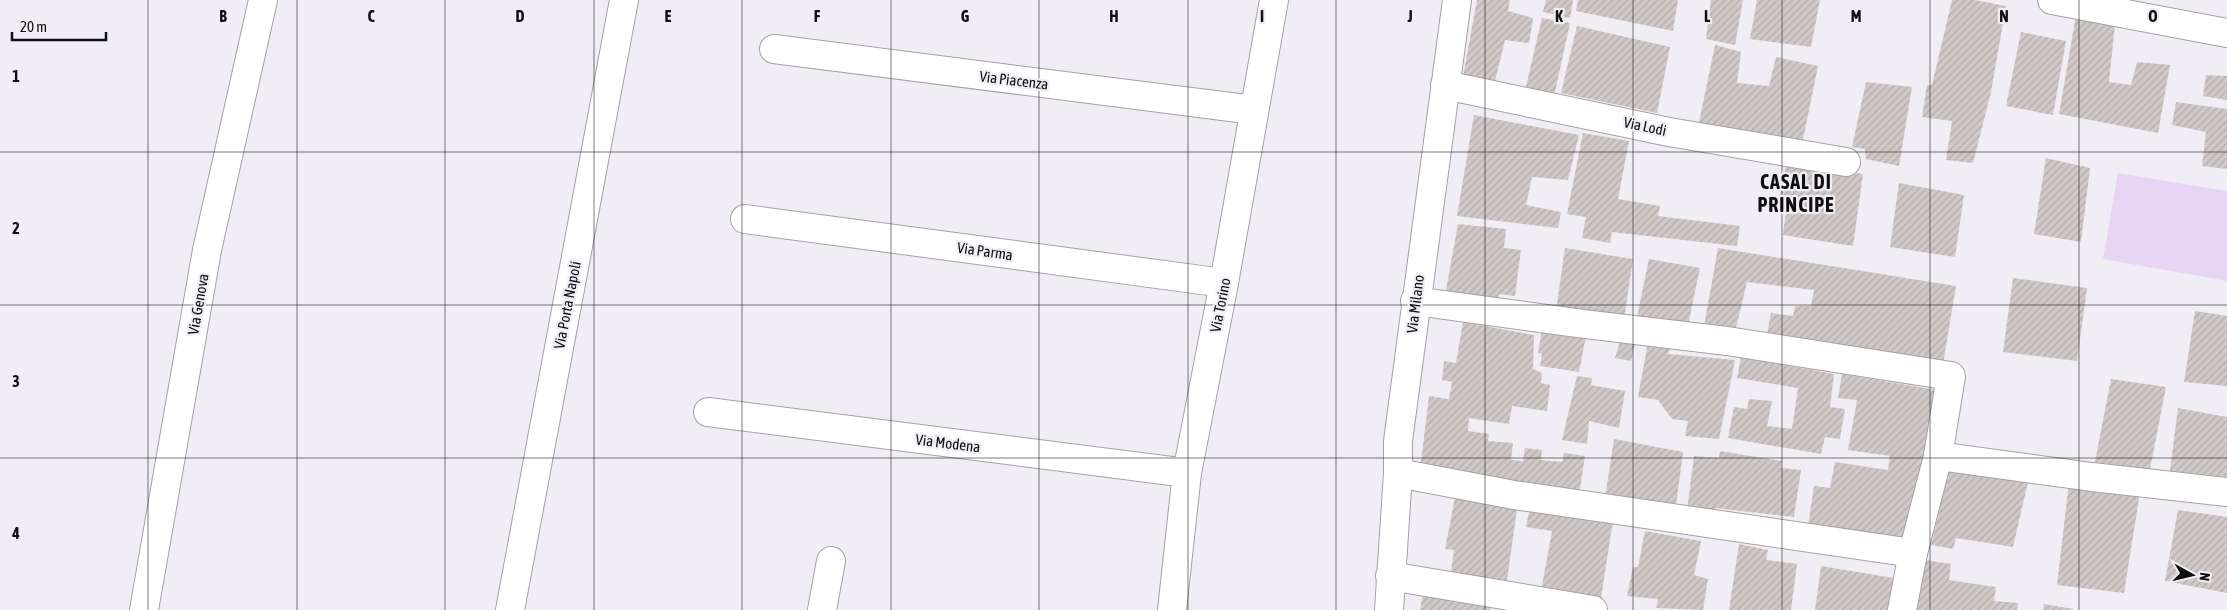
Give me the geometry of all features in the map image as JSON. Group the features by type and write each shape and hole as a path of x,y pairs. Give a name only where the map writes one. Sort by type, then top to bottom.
{"street":[{"name":"Via Genova","path":"144,610 207,250 263,0"},
{"name":"Via Porta Napoli","path":"510,610 624,0"},
{"name":"Via Torino","path":"1172,610 1187,473 1224,283 1274,0"},
{"name":"Via Milano","path":"1388,610 1398,473 1398,441 1415,301 1457,0"},
{"path":"2052,0 2227,32"},
{"name":"Via Piacenza","path":"774,49 1254,110"},
{"name":"Via Lodi","path":"1445,85 1669,132 1846,162"},
{"name":"Via Parma","path":"745,219 1224,283"},
{"path":"1415,301 1727,341 1951,376 1938,456 1913,552 1902,610"},
{"name":"Via Modena","path":"708,412 1187,473"},
{"path":"1938,456 2092,477 2227,492"},
{"path":"1398,473 1524,497 1913,552"},
{"path":"822,610 831,561"},
{"path":"1390,576 1593,610"}],"shaded area":[{"path":"2118,173 2227,191 2227,281 2103,259"}],"building":[{"path":"1477,0 1510,0 1508,11 1533,18 1529,43 1505,40 1493,89 1462,82"},
{"path":"1546,0 1573,0 1570,18 1543,12"},
{"path":"1578,0 1678,0 1673,31 1576,11"},
{"path":"1711,0 1743,0 1735,45 1706,39"},
{"path":"1757,0 1820,0 1811,47 1750,39"},
{"path":"1952,0 1974,0 2006,6 1991,92 1973,163 1946,160 1952,121 1922,117 1927,85 1932,85"},
{"path":"2076,15 2115,24 2109,82 2131,85 2137,62 2170,65 2158,133 2059,114"},
{"path":"1542,18 1570,23 1553,101 1524,95"},
{"path":"1577,26 1670,47 1657,113 1561,93"},
{"path":"2021,32 2066,41 2053,115 2006,106"},
{"path":"1715,45 1741,52 1737,83 1769,86 1776,57 1818,66 1801,149 1698,127"},
{"path":"2206,75 2227,76 2227,100 2203,96"},
{"path":"1866,82 1912,87 1899,166 1866,159 1865,149 1852,147"},
{"path":"2176,102 2227,109 2227,169 2202,166 2206,132 2172,125"},
{"path":"1474,115 1579,135 1568,180 1532,177 1526,205 1561,212 1558,228 1457,216"},
{"path":"1583,133 1629,141 1618,199 1660,206 1658,216 1740,226 1737,246 1612,232 1610,243 1582,238 1586,217 1567,214"},
{"path":"2046,158 2090,168 2081,242 2034,234"},
{"path":"1786,163 1863,174 1853,246 1783,235 1788,196 1780,195"},
{"path":"1899,183 1964,195 1955,257 1890,247"},
{"path":"1458,224 1506,229 1504,248 1521,250 1515,296 1499,294 1497,306 1444,301"},
{"path":"1565,248 1633,259 1624,319 1556,311"},
{"path":"1718,248 1956,286 1943,364 1766,339 1771,313 1793,316 1795,306 1811,306 1814,290 1747,282 1735,332 1704,326"},
{"path":"1649,259 1700,268 1687,330 1636,322"},
{"path":"2013,278 2087,288 2077,361 2003,352"},
{"path":"2195,311 2227,316 2227,386 2184,382"},
{"path":"1463,322 1534,335 1533,369 1542,373 1541,383 1550,385 1547,411 1512,406 1509,424 1469,418 1468,431 1489,434 1488,441 1513,443 1511,460 1523,461 1525,448 1542,450 1541,460 1562,462 1564,453 1585,456 1579,495 1420,470 1429,396 1449,399 1452,382 1442,380 1444,361 1456,363"},
{"path":"1542,329 1586,336 1579,372 1540,366 1542,354 1538,353"},
{"path":"1621,338 1636,339 1631,361 1615,358"},
{"path":"1648,343 1671,347 1668,354 1735,360 1719,439 1685,436 1688,421 1672,419 1658,400 1638,397"},
{"path":"1741,357 1834,374 1830,407 1845,409 1840,439 1825,437 1821,454 1728,438 1734,407 1747,409 1749,399 1772,401 1767,426 1792,429 1798,388 1737,378"},
{"path":"1842,374 1942,391 1908,537 1808,526 1814,486 1830,488 1835,462 1888,470 1890,456 1848,450 1857,400 1838,398"},
{"path":"1577,376 1592,378 1591,385 1625,391 1619,428 1589,421 1587,444 1562,440"},
{"path":"2111,379 2166,387 2150,469 2095,462"},
{"path":"2178,408 2227,417 2227,477 2170,471"},
{"path":"1614,439 1683,452 1675,513 1604,504"},
{"path":"1720,451 1782,461 1781,468 1801,470 1794,517 1716,508 1714,514 1687,510 1694,456 1719,458"},
{"path":"1949,470 2028,482 2013,547 1956,538 1953,549 1931,545"},
{"path":"2069,482 2140,492 2124,593 2057,585"},
{"path":"1455,498 1517,509 1506,588 1450,579 1454,550 1445,549"},
{"path":"1530,507 1613,520 1601,598 1541,591 1552,531 1526,527"},
{"path":"2178,510 2227,517 2227,593 2165,581"},
{"path":"1645,531 1701,541 1694,575 1708,579 1703,610 1656,608 1658,599 1627,596 1633,567 1638,567"},
{"path":"1739,544 1768,550 1766,560 1797,564 1791,610 1729,610"},
{"path":"1925,560 1951,564 1949,580 1996,587 1994,601 2018,603 2017,610 1914,610"},
{"path":"1821,566 1899,579 1894,610 1815,610"},
{"path":"1423,594 1491,605 1490,610 1420,610"},
{"path":"2044,604 2073,609 2073,610 2043,610"}],"district":[{"name":"CASAL DI PRINCIPE","path":"1796,192"}]}
